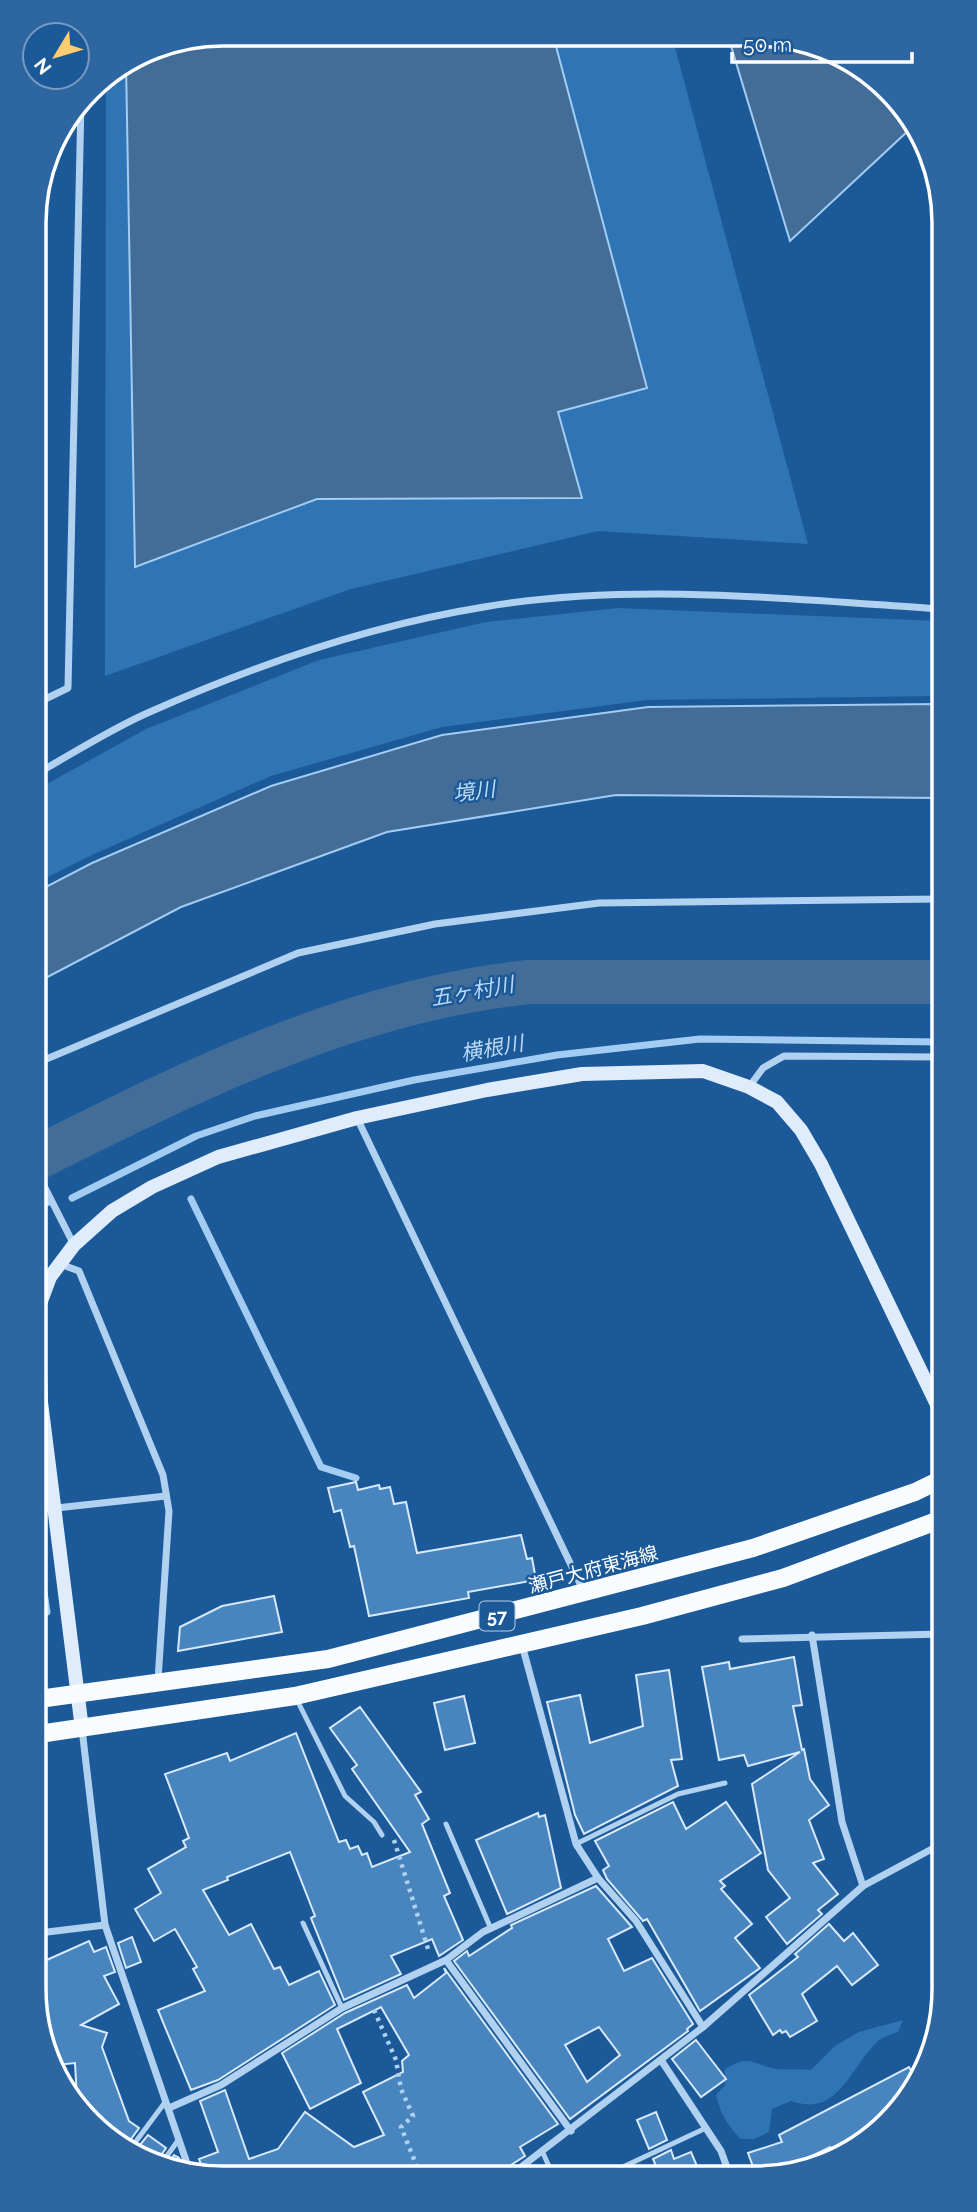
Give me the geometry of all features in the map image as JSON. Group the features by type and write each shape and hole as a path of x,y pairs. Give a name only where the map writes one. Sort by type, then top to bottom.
{"main road":[{"name":"瀬戸大府東海線","path":"46,1698 158,1680 328,1659 754,1548 931,1484"},
{"name":"57","path":"46,1733 295,1696 642,1616 783,1578 931,1523"}],"street":[{"path":"46,699 68,688 81,117"},
{"path":"46,769 150,712 316,647 485,606 611,595 781,599 932,609"},
{"path":"46,1059 298,953 435,924 599,903 932,900"},
{"path":"748,1087 763,1068 784,1056 932,1057"},
{"path":"46,1288 50,1277 74,1245 112,1211 180,1172 218,1157 357,1118 487,1090 582,1074 703,1071 748,1087 777,1102 801,1130 931,1393"},
{"path":"357,1118 585,1594"},
{"path":"46,1194 74,1245"},
{"path":"60,1263 79,1271 163,1475 169,1511 158,1680"},
{"path":"46,1446 105,1925 187,2163"},
{"path":"46,1509 166,1496"},
{"path":"742,1639 812,1635 931,1634"},
{"path":"812,1635 842,1822 863,1886"},
{"path":"522,1643 576,1844 598,1878 636,1921 703,2027"},
{"path":"524,2166 703,2027 863,1886 931,1849"},
{"path":"167,2104 221,2085 342,2008 446,1960 491,1929 598,1878"},
{"path":"46,1932 105,1925"},
{"path":"446,1960 571,2131"},
{"path":"661,2060 721,2151 726,2166"}],"lane":[{"path":"295,1696 345,1796 374,1822 382,1835"},
{"path":"576,1844 678,1794 725,1783"},
{"path":"446,1824 491,1929"},
{"path":"303,1923 342,2008"},
{"path":"135,2143 167,2104"},
{"path":"625,2166 706,2128"},
{"path":"166,2157 179,2139"},
{"path":"543,2153 549,2166"}],"path":[{"path":"382,1835 393,1839 434,1966"},
{"path":"368,1996 396,2060 401,2089 413,2116 401,2127 417,2166"}],"shaded area":[{"path":"675,46 808,544 598,531 351,589 105,676 106,89 144,64 166,55 200,47"},
{"path":"618,608 932,621 932,696 647,700 442,727 271,776 46,878 46,784 146,729 319,660 486,622"},
{"path":"903,2020 898,2032 878,2041 832,2097 821,2103 791,2101 772,2109 769,2132 754,2139 741,2139 725,2119 716,2095 725,2085 725,2069 747,2061 777,2069 811,2070 835,2046 859,2032"}],"water":[{"path":"556,46 647,388 558,412 582,498 317,499 135,567 126,74 166,55 200,47"},
{"path":"731,46 789,49 833,64 871,89 888,106 907,132 790,241"},
{"name":"境川","path":"932,704 932,798 616,795 387,832 181,907 46,978 46,887 92,863 271,786 442,735 648,707"}],"building":[{"path":"356,1482 358,1490 379,1485 380,1489 390,1487 394,1504 406,1502 417,1553 521,1535 527,1559 532,1558 536,1580 468,1592 469,1598 369,1616 354,1546 350,1547 341,1510 334,1512 328,1488"},
{"path":"274,1596 282,1632 178,1651 180,1627 222,1606"},
{"path":"794,1657 802,1705 793,1706 802,1750 804,1749 810,1779 829,1805 809,1820 824,1859 813,1863 838,1894 818,1910 822,1914 787,1944 766,1917 790,1898 768,1870 752,1784 800,1752 748,1766 744,1755 719,1760 702,1667 729,1662 730,1669"},
{"path":"669,1670 682,1759 671,1760 678,1786 584,1834 575,1815 547,1702 580,1695 590,1743 643,1726 636,1675"},
{"path":"464,1696 475,1743 445,1750 434,1703"},
{"path":"360,1707 421,1792 415,1795 429,1819 422,1824 450,1893 444,1896 463,1940 439,1956 432,1939 391,1956 401,1974 344,2000 311,1918 315,1916 290,1852 227,1877 228,1880 203,1890 229,1935 251,1924 274,1969 280,1967 289,1985 319,1971 335,2005 218,2080 191,2090 158,2010 205,1991 193,1969 197,1967 175,1929 154,1941 135,1909 161,1893 148,1869 186,1847 183,1841 189,1838 165,1774 227,1753 230,1761 296,1733 339,1842 346,1840 350,1849 358,1846 362,1855 367,1853 372,1867 410,1852 352,1769 357,1765 330,1728"},
{"path":"673,1802 686,1829 726,1802 761,1853 720,1881 725,1886 721,1889 752,1924 735,1938 760,1968 700,2011 647,1919 643,1921 607,1879 603,1870 609,1866 595,1841"},
{"path":"538,1813 539,1817 545,1815 561,1888 507,1914 476,1840"},
{"path":"596,1886 632,1927 608,1939 624,1971 652,1958 693,2024 688,2031 570,2119 454,1961 467,1951 469,1956 512,1928 511,1925","holes":["599,2027 620,2055 587,2082 565,2045"]},
{"path":"829,1924 844,1941 853,1933 878,1965 852,1985 837,1966 802,1994 817,2021 790,2037 786,2031 782,2033 780,2030 773,2035 749,1995 798,1957 795,1954"},
{"path":"132,1937 141,1962 126,1968 118,1943"},
{"path":"89,1941 94,1952 106,1947 115,1972 104,1976 119,2004 81,2025 107,2033 102,2047 129,2121 139,2128 130,2140 97,2115 76,2089 75,2063 62,2064 59,2057 47,2012 46,1960"},
{"path":"444,1968 558,2124 520,2147 525,2156 509,2166 201,2165 199,2159 218,2152 200,2101 225,2090 249,2159 278,2149 305,2112 354,2147 384,2135 363,2092 403,2072 402,2061 409,2055 381,2007 337,2029 361,2083 310,2109 282,2053 345,2013 407,1985 414,1998 446,1973"},
{"path":"696,2040 726,2079 701,2097 672,2059"},
{"path":"909,2067 911,2071 880,2115 853,2137 808,2158 777,2165 753,2166 748,2153 782,2142 779,2135"},
{"path":"656,2112 667,2140 649,2149 637,2120"},
{"path":"148,2135 166,2148 161,2155 140,2146"},
{"path":"671,2150 674,2159 691,2152 697,2166 656,2166 653,2159"}],"waterway":[{"name":"五ヶ村川","path":"46,1154 155,1100 276,1047 400,1006 464,992 529,982 932,982"},
{"name":"横根川","path":"72,1198 196,1136 255,1116 414,1080 557,1055 700,1039 932,1042"},
{"path":"191,1199 321,1467 356,1478"},
{"name":"横根川","path":"46,1605 47,1612"}]}
